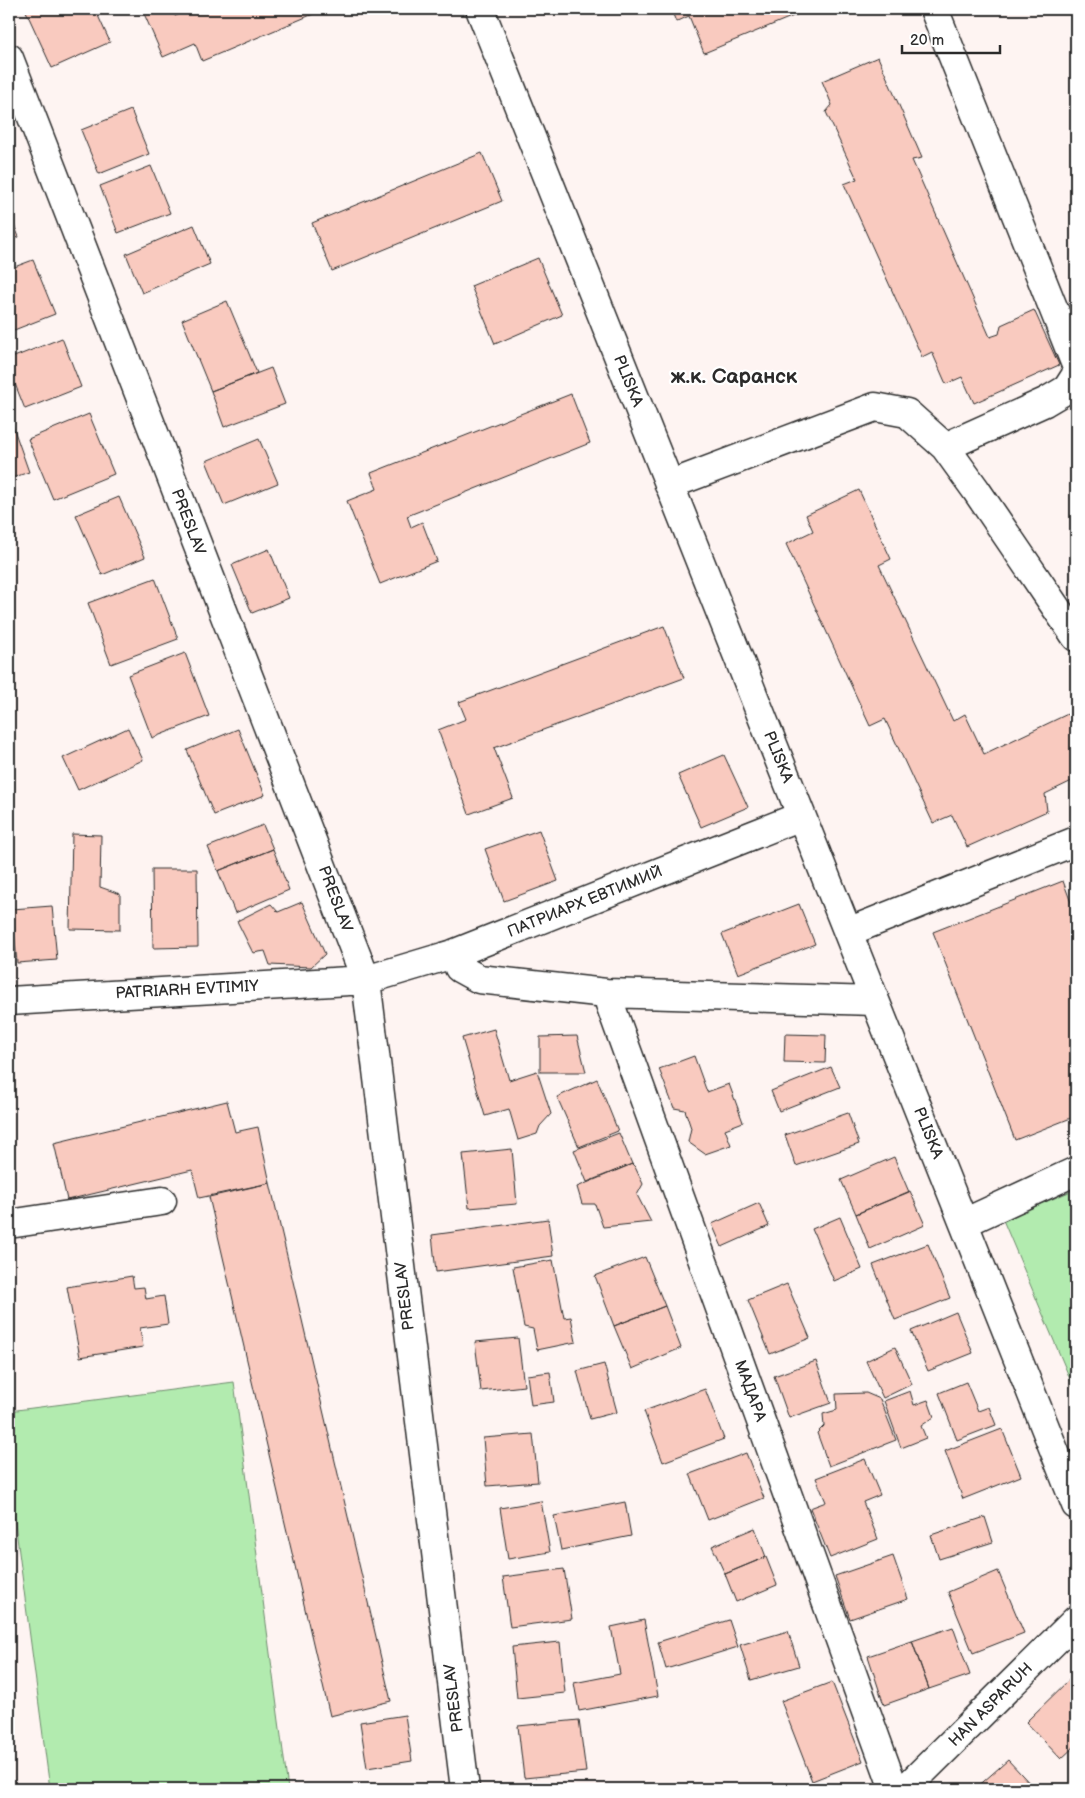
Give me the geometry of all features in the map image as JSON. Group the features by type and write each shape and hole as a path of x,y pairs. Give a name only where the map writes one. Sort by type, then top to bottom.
{"street":[{"name":"PLISKA","path":"480,9 1076,1505"},
{"path":"934,9 1076,365"},
{"name":"PRESLAV","path":"9,58 366,980 465,1789"},
{"path":"944,447 1045,402 1067,389 1076,374"},
{"path":"669,485 875,408 907,413 944,447 976,490 1076,637"},
{"name":"ПАТРИАРХ ЕВТИМИЙ","path":"366,980 453,954 801,816"},
{"path":"848,932 1076,841"},
{"path":"453,954 459,968 479,978 606,993 875,1001"},
{"name":"PATRIARH EVTIMIY","path":"9,1000 366,980"},
{"name":"МАДАРА","path":"606,993 894,1789"},
{"path":"964,1223 1076,1171"},
{"path":"9,1224 162,1201"},
{"name":"HAN ASPARUH","path":"905,1789 1076,1620"}],"green space":[{"path":"1076,1189 1076,1393 1003,1220"},
{"path":"234,1382 288,1789 50,1789 9,1476 9,1411"}],"building":[{"path":"25,9 95,9 110,42 52,68"},
{"path":"142,9 172,9 175,16 193,9 325,9 202,61 195,43 163,57"},
{"path":"671,9 808,10 704,53 689,16 676,22"},
{"path":"878,57 922,158 912,160 990,337 999,334 1001,325 1034,310 1059,365 974,403 962,377 946,384 932,352 922,357 844,184 857,179 826,112 832,105 822,81"},
{"path":"131,110 149,154 99,174 81,130"},
{"path":"482,153 502,201 332,271 312,223"},
{"path":"151,166 170,213 118,233 100,186"},
{"path":"9,212 19,237 9,241"},
{"path":"194,225 210,264 142,293 126,254"},
{"path":"538,258 562,315 495,344 471,286"},
{"path":"33,260 55,314 9,332 9,269"},
{"path":"227,301 257,373 211,391 182,320"},
{"path":"62,338 81,387 25,409 9,369 9,359"},
{"path":"271,368 285,404 224,427 211,391"},
{"path":"571,394 590,443 407,516 411,527 422,522 437,561 380,584 347,501 377,489 371,473"},
{"path":"89,414 114,474 53,499 28,439"},
{"path":"9,421 11,421 29,472 9,479"},
{"path":"259,439 278,483 224,505 206,461"},
{"path":"859,490 891,559 879,565 953,721 965,714 984,754 1076,710 1076,779 1045,794 1047,811 967,847 952,815 933,823 885,719 870,726 786,544 813,531 806,515"},
{"path":"119,497 145,557 102,575 76,515"},
{"path":"269,549 289,598 252,613 232,565"},
{"path":"155,578 178,639 111,664 88,603"},
{"path":"664,626 684,678 494,748 513,798 469,814 438,730 466,719 459,702"},
{"path":"185,653 209,716 152,738 128,675"},
{"path":"128,728 143,760 78,790 63,758"},
{"path":"238,729 265,795 214,815 187,750"},
{"path":"724,755 748,807 701,827 678,775"},
{"path":"263,825 273,849 218,871 208,847"},
{"path":"539,830 558,881 504,901 485,849"},
{"path":"72,834 101,835 100,887 120,894 120,930 70,929"},
{"path":"273,849 289,890 235,913 218,871"},
{"path":"152,869 197,869 198,947 153,948"},
{"path":"1063,881 1076,916 1076,1116 1015,1140 933,932"},
{"path":"302,902 325,954 311,967 270,965 265,951 253,953 237,921 271,904 278,912"},
{"path":"799,904 815,944 738,974 722,934"},
{"path":"52,906 57,960 17,963 12,909"},
{"path":"494,1029 509,1080 537,1071 551,1114 540,1126 537,1134 518,1140 509,1109 485,1116 462,1038"},
{"path":"785,1034 826,1035 825,1063 784,1062"},
{"path":"577,1036 586,1072 540,1072 540,1037"},
{"path":"694,1056 707,1092 729,1084 743,1122 725,1129 731,1145 705,1154 688,1142 691,1128 685,1110 674,1108 659,1069"},
{"path":"831,1067 840,1087 779,1111 771,1091"},
{"path":"597,1079 618,1131 579,1147 557,1097"},
{"path":"227,1101 235,1132 258,1127 270,1183 199,1198 192,1170 67,1200 54,1143"},
{"path":"848,1113 859,1144 796,1166 785,1135"},
{"path":"619,1133 632,1164 587,1182 574,1150"},
{"path":"512,1149 517,1204 469,1208 463,1154"},
{"path":"894,1157 909,1192 856,1214 841,1180"},
{"path":"632,1164 643,1184 637,1195 651,1222 603,1227 595,1204 582,1204 577,1187"},
{"path":"270,1183 391,1701 330,1716 209,1197"},
{"path":"910,1191 925,1225 870,1249 856,1214"},
{"path":"759,1203 769,1226 722,1247 712,1224"},
{"path":"840,1217 862,1269 834,1281 812,1229"},
{"path":"548,1219 553,1256 436,1272 432,1235"},
{"path":"928,1244 950,1298 895,1320 873,1265"},
{"path":"645,1257 665,1306 614,1326 595,1276"},
{"path":"553,1260 564,1318 571,1317 576,1342 537,1350 533,1329 524,1327 513,1267"},
{"path":"132,1276 134,1288 144,1287 146,1299 164,1296 168,1324 140,1328 143,1347 80,1357 67,1287"},
{"path":"787,1284 810,1338 770,1354 748,1300"},
{"path":"665,1306 681,1348 632,1369 614,1326"},
{"path":"956,1312 973,1353 928,1371 911,1331"},
{"path":"518,1338 524,1386 481,1391 475,1342"},
{"path":"895,1347 912,1384 883,1398 866,1361"},
{"path":"816,1361 831,1403 789,1418 774,1376"},
{"path":"604,1364 617,1412 590,1419 577,1371"},
{"path":"550,1372 554,1402 531,1405 527,1375"},
{"path":"966,1382 978,1411 989,1407 996,1425 957,1440 939,1393"},
{"path":"705,1389 724,1439 663,1462 644,1411"},
{"path":"910,1391 914,1405 928,1400 934,1417 921,1426 926,1438 901,1448 884,1401"},
{"path":"866,1393 880,1399 896,1440 829,1466 817,1433 824,1426 823,1414 837,1410 836,1394"},
{"path":"1002,1429 1021,1476 963,1499 945,1451"},
{"path":"533,1434 538,1482 487,1486 483,1438"},
{"path":"746,1453 764,1498 708,1520 690,1474"},
{"path":"865,1459 880,1495 863,1502 878,1539 830,1558 810,1508 826,1502 816,1478"},
{"path":"541,1501 550,1552 508,1559 500,1508"},
{"path":"625,1502 631,1536 561,1550 554,1516"},
{"path":"985,1517 993,1542 939,1559 931,1535"},
{"path":"755,1528 766,1557 725,1574 712,1546"},
{"path":"893,1556 908,1599 850,1619 835,1576"},
{"path":"766,1557 777,1585 736,1602 725,1574"},
{"path":"564,1569 572,1619 510,1627 503,1577"},
{"path":"998,1571 1024,1633 973,1653 948,1592"},
{"path":"644,1620 658,1696 579,1711 574,1683 620,1674 611,1627"},
{"path":"729,1620 738,1647 666,1669 658,1642"},
{"path":"953,1627 970,1675 929,1689 912,1641"},
{"path":"788,1631 799,1666 751,1680 740,1645"},
{"path":"912,1641 929,1689 884,1705 868,1656"},
{"path":"560,1642 565,1693 517,1698 512,1647"},
{"path":"1076,1673 1076,1745 1061,1759 1026,1722"},
{"path":"832,1682 863,1761 812,1781 781,1701"},
{"path":"405,1715 412,1761 367,1768 360,1722"},
{"path":"579,1720 586,1772 524,1778 518,1726"},
{"path":"1008,1760 1035,1789 975,1789"}],"district":[{"name":"ж.к. Саранск","path":"734,376"}]}
